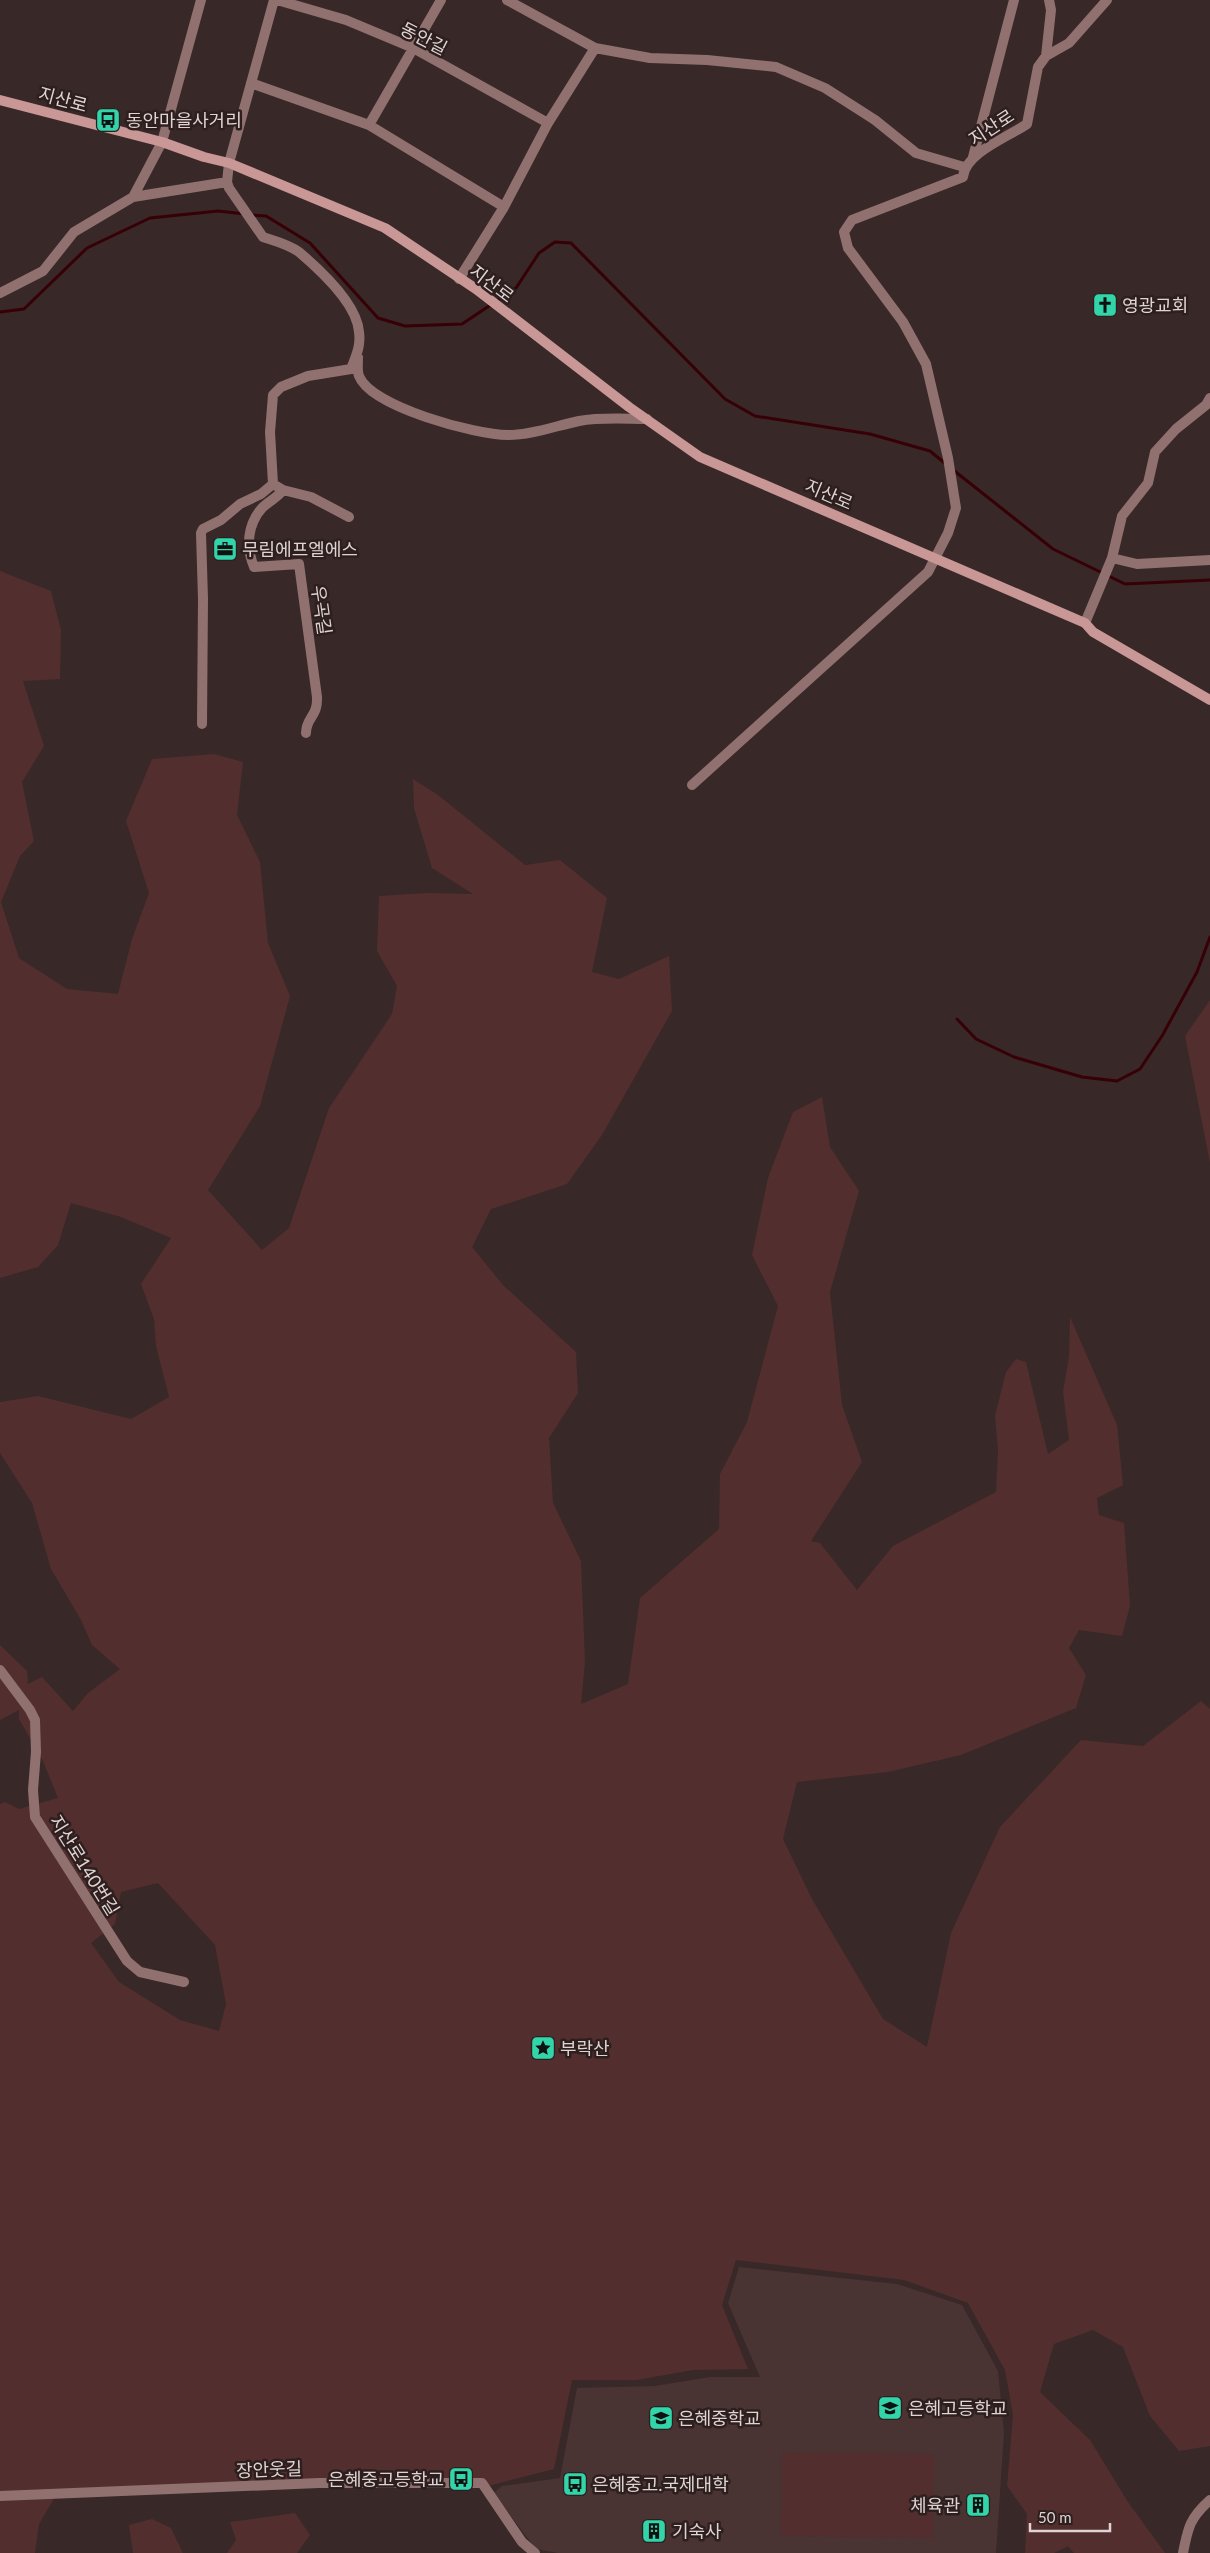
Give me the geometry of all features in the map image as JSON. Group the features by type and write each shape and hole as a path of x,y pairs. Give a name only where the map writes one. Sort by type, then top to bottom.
{"main road":[{"name":"지산로","path":"0,100 162,142 229,164 385,228 476,289 504,312 700,457 1085,623 1093,632 1210,700"}],"street":[{"path":"133,197 162,142 201,0"},
{"name":"동안길","path":"229,164 250,83 275,0 346,20 413,48 548,124"},
{"path":"369,125 441,0"},
{"path":"507,0 595,48 650,58 707,60 776,67 825,88 875,120 916,153 964,167"},
{"path":"973,157 1014,0"},
{"name":"지산로","path":"933,558 948,533 956,508 948,458 926,364 903,322 848,248 844,232 852,220 964,177 964,167 973,157 1028,124 1038,67 1046,56 1051,10 1049,0"},
{"path":"1046,56 1069,43 1107,0"},
{"path":"459,279 504,207 548,124 595,48"},
{"path":"250,83 369,125 504,207"},
{"path":"229,164 228,185 263,238 283,243 298,252 335,286 350,307 359,330 359,376 370,390 382,398 434,421 478,432 509,435 552,429 579,421 647,419"},
{"path":"0,293 42,270 74,232 133,197 228,185"},
{"path":"273,484 270,432 273,395 281,386 308,376 351,369 359,349"},
{"path":"1085,623 1110,562 1122,516 1148,483 1155,452 1176,429 1206,405 1210,398"},
{"path":"273,484 283,490 311,497 349,517"},
{"path":"202,724 203,599 201,533 203,529 221,520 240,504 262,494 273,484"},
{"name":"우곡길","path":"283,490 255,517 250,529 249,548 254,567 299,564 318,709 306,726 306,733"},
{"path":"692,785 928,572 933,558"},
{"path":"1110,562 1137,564 1210,560"},
{"name":"지산로140번길","path":"0,1670 35,1720 36,1752 33,1790 36,1817 127,1960 140,1972 184,1982"},
{"name":"장안웃길","path":"0,2496 320,2483 482,2483 522,2542 535,2553"},
{"path":"1183,2553 1189,2528 1195,2514 1210,2500"}],"shaded area":[{"path":"0,571 51,591 61,630 60,679 23,681 44,746 22,782 34,841 20,856 1,902 19,958 67,989 118,994 132,939 149,893 126,821 152,759 214,754 243,762 237,815 260,862 268,943 290,996 260,1106 208,1190 262,1250 289,1228 329,1108 392,1014 397,986 377,951 379,896 427,893 473,894 432,868 414,808 413,779 438,795 525,865 560,860 607,898 592,972 619,979 669,956 672,1011 602,1135 567,1184 491,1209 472,1247 503,1285 576,1352 578,1393 549,1438 553,1503 581,1561 585,1662 581,1704 628,1684 640,1598 719,1529 720,1474 747,1422 778,1306 752,1255 768,1178 793,1112 822,1097 830,1147 859,1191 830,1292 842,1405 862,1462 811,1541 820,1543 857,1590 893,1546 996,1492 998,1450 995,1416 1006,1372 1016,1359 1026,1362 1048,1454 1069,1440 1063,1392 1069,1356 1070,1317 1117,1425 1123,1485 1097,1498 1099,1515 1124,1523 1130,1606 1122,1636 1079,1630 1069,1648 1086,1675 1076,1708 961,1755 888,1772 797,1782 783,1839 812,1899 883,2019 927,2047 951,1933 1000,1827 1081,1740 1143,1746 1201,1701 1210,1709 1210,2446 1179,2451 1150,2416 1123,2347 1093,2330 1054,2344 1040,2392 1090,2440 1128,2502 1165,2553 1074,2553 1068,2546 1054,2553 1025,2553 1027,2514 1007,2486 1013,2415 1005,2370 968,2303 904,2280 736,2260 722,2305 748,2369 693,2370 637,2380 572,2380 554,2469 492,2485 321,2484 55,2497 39,2524 35,2553 0,2553 0,1804 5,1802 19,1809 58,1798 43,1761 19,1719 19,1710 0,1720 0,1645 27,1671 28,1684 42,1677 73,1711 88,1693 120,1669 92,1645 81,1620 51,1569 32,1503 0,1453 0,1402 38,1396 131,1419 169,1397 156,1346 154,1319 141,1284 171,1238 121,1217 71,1203 58,1245 38,1267 0,1278","holes":["158,1883 215,1945 226,2004 219,2031 180,2020 119,1982 91,1943 115,1924 121,1892"]},
{"path":"1210,1000 1210,1163 1185,1036"},
{"path":"739,2267 897,2284 962,2305 998,2371 1004,2433 996,2553 558,2553 536,2549 493,2493 502,2486 560,2478 577,2388 655,2386 710,2377 760,2377 728,2303"},
{"path":"782,2452 934,2454 933,2538 781,2536"},
{"path":"295,2513 310,2535 297,2553 227,2553 236,2540 230,2522"},
{"path":"152,2519 171,2528 183,2553 133,2553 129,2525"}],"waterway":[{"path":"0,312 24,309 87,248 150,218 218,211 245,214"},
{"path":"251,215 266,216 310,243 378,318 405,326 462,324 516,288 539,253 555,242 571,243 725,399 755,416 870,434 930,451 947,465"},
{"path":"952,469 1053,549 1125,584 1210,580"},
{"path":"957,1019 976,1039 1014,1057 1082,1077 1117,1081 1140,1069 1162,1036 1197,972 1210,937"}],"place":[{"name":"동안마을사거리","path":"108,120"},
{"name":"영광교회","path":"1105,305"},
{"name":"무림에프엘에스","path":"225,549"},
{"name":"부락산","path":"543,2048"},
{"name":"은혜고등학교","path":"890,2408"},
{"name":"은혜중학교","path":"661,2418"},
{"name":"은혜중고등학교","path":"461,2479"},
{"name":"은혜중고.국제대학","path":"575,2484"},
{"name":"체육관","path":"978,2505"},
{"name":"기숙사","path":"654,2531"}]}
